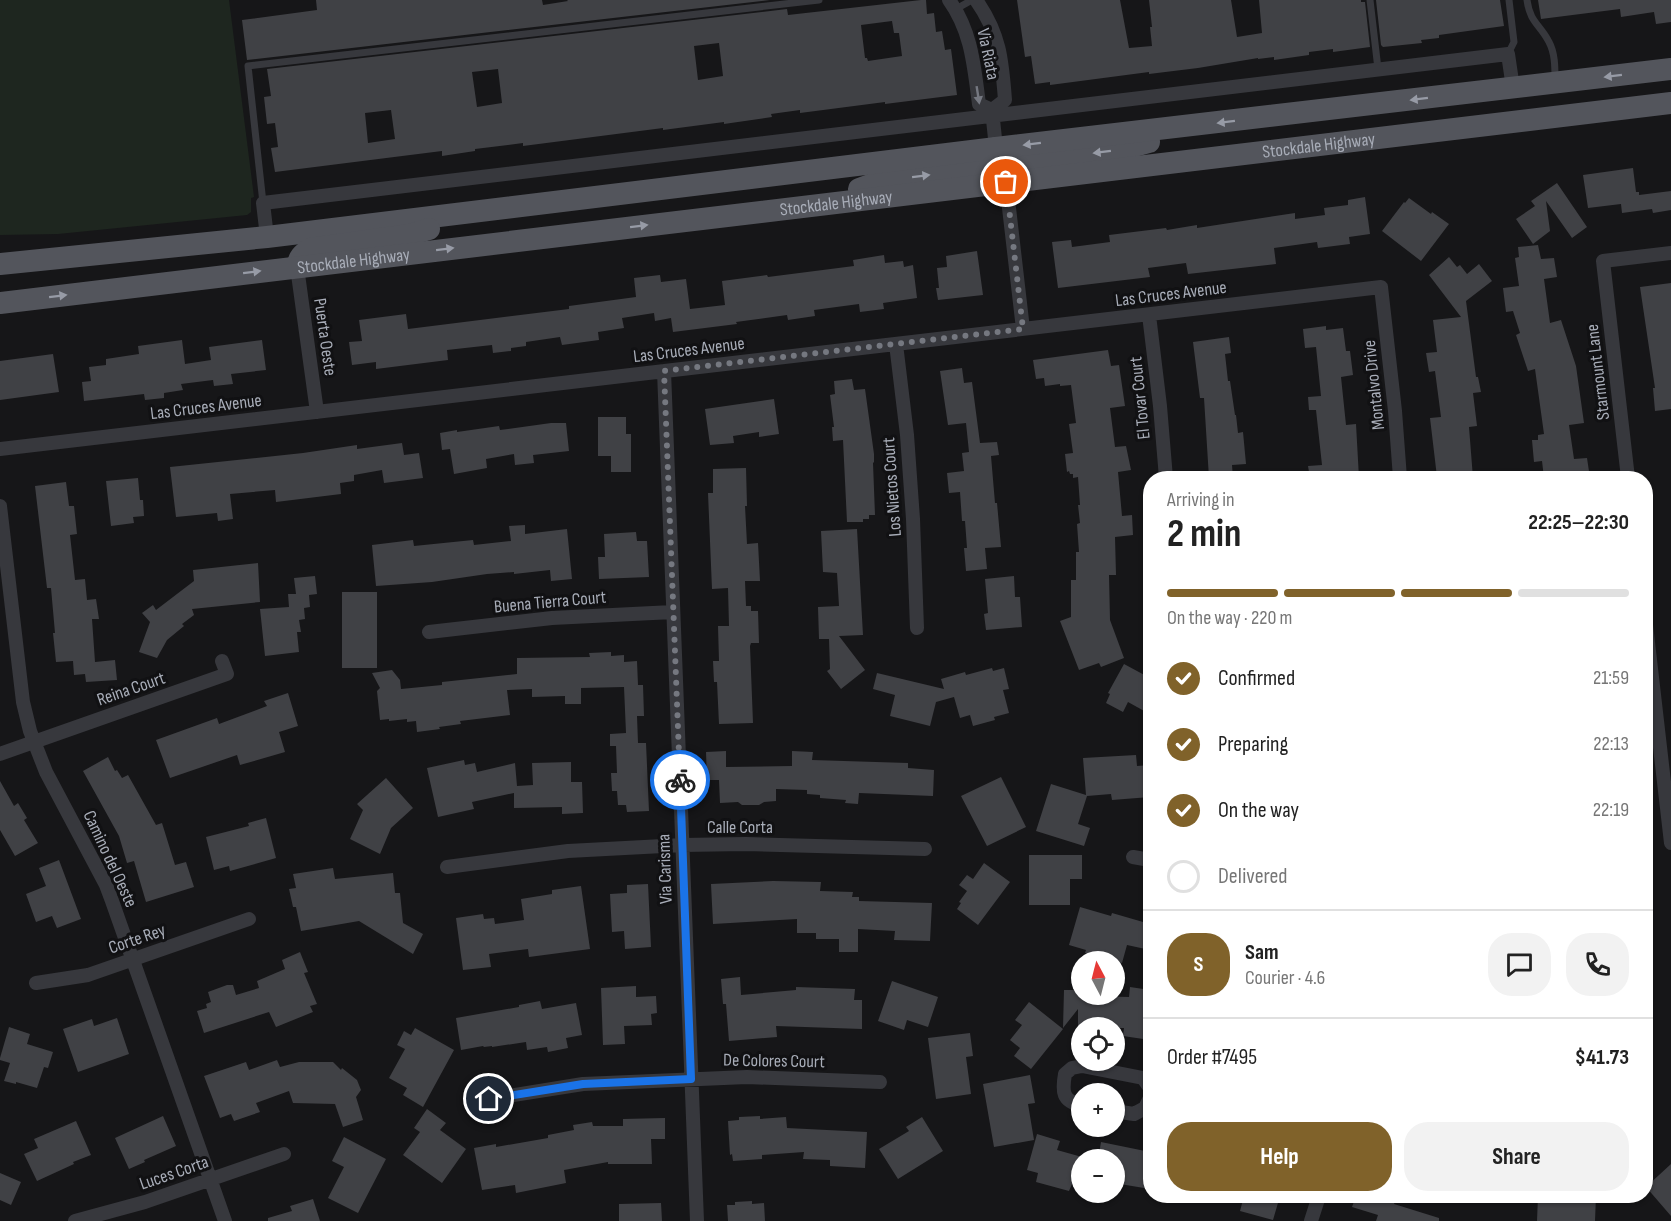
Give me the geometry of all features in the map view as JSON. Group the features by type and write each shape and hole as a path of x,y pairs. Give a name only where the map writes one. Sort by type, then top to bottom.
{"main road":[{"name":"Stockdale Highway","path":"0,264 267,237 1671,69"},
{"name":"Stockdale Highway","path":"0,303 1671,103"},
{"path":"1006,182 1012,168 1020,164 1139,146 1177,128"},
{"path":"825,204 878,182 977,167 991,158 996,148"},
{"path":"297,267 298,259 310,249 409,236 482,211"}],"street":[{"name":"Via Riata","path":"976,0 995,34 1001,55 1005,100 992,113"},
{"name":"Via Riata","path":"953,5 973,53 979,104 992,113 996,148"},
{"path":"267,237 263,203 992,113 1508,54 1513,88"},
{"path":"1006,182 1023,329"},
{"name":"Starmount Lane","path":"1627,471 1603,261 1671,253"},
{"name":"Puerta Oeste","path":"297,267 317,412"},
{"name":"Las Cruces Avenue","path":"0,449 1381,287"},
{"name":"Montalvo Drive","path":"1381,287 1399,471"},
{"name":"El Tovar Court","path":"1149,315 1165,471"},
{"name":"Los Nietos Court","path":"896,344 913,509 917,628"},
{"name":"Via Carisma","path":"664,371 697,1221"},
{"name":"Camino del Oeste","path":"0,506 23,702 34,742 46,772 106,885 225,1221"},
{"name":"Buena Tierra Court","path":"429,632 552,618 674,612"},
{"name":"Reina Court","path":"34,742 227,674 222,661"},
{"path":"1653,689 1671,843"},
{"path":"1656,716 1671,714"},
{"path":"0,754 34,742"},
{"name":"Calle Corta","path":"447,867 568,851 682,846 746,844 925,849"},
{"path":"1132,857 1143,859"},
{"name":"Corte Rey","path":"36,982 88,975 249,919"},
{"path":"1071,1102 1065,1096 1063,1086 1065,1074 1072,1068 1082,1066 1143,1078"},
{"name":"De Colores Court","path":"489,1099 583,1084 691,1079 747,1077 880,1082"},
{"path":"1125,1113 1134,1114 1143,1109"},
{"name":"Luces Corta","path":"75,1221 145,1202 284,1154"},
{"path":"1311,1221 1317,1203"}],"lane":[{"path":"263,203 248,66 819,0"},
{"path":"953,5 972,0"},
{"path":"1370,0 1378,69"},
{"path":"1508,54 1514,42 1509,0"},
{"path":"1527,0 1528,13 1549,40 1554,53 1556,83"}],"shaded area":[{"path":"0,0 229,0 254,197 251,198 251,212 247,215 58,234 0,235"}],"building":[{"path":"316,0 542,0 543,5 567,0 770,0 247,60 242,20 317,10"},
{"path":"926,0 927,14 934,13 936,32 942,31 945,50 951,49 957,95 800,113 800,110 771,114 772,117 724,124 724,122 663,130 663,128 523,146 523,143 442,156 442,151 275,172 271,148 278,147 275,123 267,124 264,97 271,96 267,69 787,9 788,15","holes":["892,21 894,33 899,33 902,56 868,61 865,58 861,25","719,43 723,76 698,80 694,46","498,69 502,103 477,107 472,72","391,110 395,139 368,143 365,113"]},
{"path":"1017,0 1120,0 1129,48 1152,46 1149,0 1231,0 1237,37 1262,33 1259,0 1361,0 1365,2 1370,47 1333,52 1333,49 1274,60 1274,57 1258,58 1198,68 1050,85 1050,82 1035,84 1031,56 1025,57"},
{"path":"1376,0 1500,0 1504,26 1439,35 1439,38 1421,40 1422,43 1383,47"},
{"path":"1538,0 1671,0 1671,22 1656,24 1654,12 1621,17 1620,9 1541,19"},
{"path":"1633,168 1636,192 1639,192 1639,195 1671,191 1671,210 1653,213 1652,209 1622,213 1621,204 1588,208 1583,175"},
{"path":"1557,183 1587,227 1572,238 1546,201 1550,231 1533,244 1516,219 1535,206 1531,201"},
{"path":"1365,197 1370,234 1349,237 1350,244 1318,248 1317,242 1274,248 1276,264 1188,274 1186,263 1148,268 1150,277 1058,288 1052,242 1071,240 1072,247 1110,242 1109,235 1197,225 1197,228 1295,213 1295,219 1325,215 1324,208 1348,205 1348,200"},
{"path":"1409,198 1449,224 1421,261 1382,231"},
{"path":"1538,245 1541,259 1554,258 1557,277 1544,279 1550,323 1561,320 1576,366 1584,423 1569,425 1574,459 1587,458 1589,471 1543,471 1542,461 1534,462 1532,440 1538,440 1538,435 1544,434 1535,369 1528,371 1516,335 1520,333 1513,311 1506,312 1503,288 1519,286 1515,258 1519,257 1518,247"},
{"path":"977,251 983,295 938,300 937,268 947,267 946,256"},
{"path":"884,255 885,263 903,261 904,267 913,265 917,298 883,303 884,309 860,312 859,304 814,310 815,316 788,320 787,315 673,332 671,318 655,321 654,313 622,318 624,328 598,332 599,340 562,345 560,337 526,342 526,346 511,348 511,351 493,353 492,345 447,350 448,360 376,369 376,362 352,365 349,342 362,341 359,320 406,314 408,329 569,309 569,306 636,297 634,278 660,275 661,282 686,279 690,309 725,305 722,281 854,266 853,260"},
{"path":"1449,257 1467,274 1479,264 1492,281 1466,301 1476,377 1478,377 1481,392 1473,393 1477,426 1469,427 1472,471 1436,471 1430,418 1441,417 1435,371 1429,372 1426,353 1437,352 1433,320 1461,317 1429,275"},
{"path":"1671,283 1671,409 1655,411 1653,388 1655,388 1640,287"},
{"path":"1326,326 1326,330 1343,328 1346,351 1350,351 1353,375 1341,377 1346,425 1356,424 1359,471 1309,471 1308,466 1322,465 1316,410 1309,410 1308,397 1321,396 1316,347 1305,348 1303,329"},
{"path":"1229,337 1231,353 1225,354 1228,381 1230,381 1238,433 1243,432 1246,464 1232,465 1232,471 1209,471 1204,398 1200,398 1193,342"},
{"path":"182,340 185,364 211,360 209,347 262,340 266,370 231,374 233,384 214,386 213,380 181,384 183,390 164,393 164,398 145,400 144,394 84,401 82,382 91,381 89,367 106,365 106,359 139,354 138,346"},
{"path":"1108,350 1111,366 1119,365 1125,406 1110,408 1115,447 1126,446 1131,470 1118,472 1122,516 1132,515 1133,535 1115,537 1116,575 1109,575 1110,620 1124,658 1101,667 1099,663 1079,670 1060,621 1071,617 1071,580 1076,580 1076,552 1079,552 1078,477 1073,478 1073,474 1067,472 1065,454 1073,453 1069,424 1076,423 1071,385 1045,386 1044,378 1036,379 1033,360"},
{"path":"53,354 59,392 0,400 0,361"},
{"path":"962,368 964,383 972,382 980,443 997,442 999,455 991,456 1001,547 985,548 987,569 966,571 965,521 962,521 960,492 949,493 947,473 964,471 962,453 969,452 966,423 948,425 940,371"},
{"path":"852,379 854,390 865,389 874,454 875,515 869,515 869,519 863,519 863,522 847,522 843,440 833,441 832,427 834,427 830,395 835,394 834,381"},
{"path":"774,399 779,434 759,437 759,432 733,436 734,443 710,445 705,409"},
{"path":"598,417 626,417 626,434 631,434 631,472 611,472 611,456 598,456"},
{"path":"566,423 569,451 533,455 534,463 515,465 514,454 486,459 487,468 454,474 450,449 442,450 440,433 499,426 500,430"},
{"path":"402,443 404,455 419,453 423,478 384,483 382,470 354,475 354,481 340,483 341,494 276,502 275,490 230,494 233,519 218,521 217,513 176,517 170,467 357,445 357,449"},
{"path":"746,468 747,544 758,543 760,581 745,581 746,606 751,606 751,611 758,611 759,643 751,643 750,646 753,723 719,724 717,682 714,682 713,661 719,661 718,626 729,626 728,588 712,589 708,493 713,493 713,469"},
{"path":"138,478 144,516 133,517 134,523 111,526 106,481"},
{"path":"66,482 69,506 74,506 77,534 70,535 75,580 85,579 87,600 96,599 99,619 92,619 95,662 115,660 117,680 86,682 85,674 74,675 73,661 56,662 51,588 47,588 35,486"},
{"path":"525,525 525,534 567,529 572,579 551,581 550,570 376,586 372,545 413,540 414,546 473,540 474,545 511,541 509,526"},
{"path":"857,529 863,635 839,636 865,670 841,689 827,671 830,669 829,639 819,639 818,607 839,606 837,573 823,572 821,531"},
{"path":"636,532 637,541 647,541 649,577 599,579 598,557 605,557 604,534"},
{"path":"258,563 260,602 192,609 194,615 167,640 157,658 139,652 150,622 142,613 153,605 156,610 194,581 193,570"},
{"path":"315,576 317,594 309,595 310,607 304,608 305,619 299,620 301,632 297,632 299,652 265,656 260,609 289,607 288,594 296,594 294,578"},
{"path":"1014,576 1015,597 1020,597 1022,627 986,630 984,614 988,613 985,579"},
{"path":"342,592 377,592 377,668 342,668"},
{"path":"611,652 611,656 624,655 624,662 637,661 638,685 643,685 644,716 637,716 638,743 646,743 649,811 627,812 626,805 618,805 617,791 612,791 611,773 617,773 616,746 610,746 610,734 626,733 624,687 581,688 581,704 565,704 565,696 532,697 532,689 507,690 510,715 460,721 461,724 439,727 440,729 417,732 416,721 380,720 377,691 380,688 372,673 392,670 400,680 401,689 517,674 517,658 590,657 589,653"},
{"path":"1124,664 1143,674 1143,710 1128,702 1123,712 1106,703 1110,694 1108,693"},
{"path":"992,668 993,671 1004,668 1009,689 1003,690 1009,713 994,717 995,720 973,726 970,715 960,718 954,697 936,702 930,726 890,716 895,695 873,689 877,673 944,689 941,679"},
{"path":"288,693 298,726 279,732 285,752 240,765 237,755 170,778 156,740 217,718 219,724 267,706 264,701"},
{"path":"726,751 726,767 792,766 792,751 813,752 812,760 908,763 908,768 934,770 933,796 859,793 858,804 845,803 846,800 820,798 820,795 807,794 807,790 776,789 776,801 759,805 742,805 738,802 720,803 719,780 707,780 706,752"},
{"path":"1136,755 1137,766 1143,766 1143,798 1112,800 1111,794 1087,796 1078,824 1090,828 1084,846 1036,831 1051,784 1086,795 1083,758"},
{"path":"108,757 115,771 117,770 122,778 128,775 156,825 162,823 175,865 186,862 194,887 146,902 134,861 127,863 119,836 83,771"},
{"path":"464,760 465,765 475,763 477,772 515,763 517,786 533,785 532,763 571,762 571,782 582,782 583,813 562,814 562,807 514,808 514,793 472,802 474,809 438,817 427,768"},
{"path":"1001,777 1026,827 987,846 961,796"},
{"path":"386,778 413,808 391,828 380,854 350,839 363,810 357,804"},
{"path":"0,781 14,806 18,803 27,818 24,820 38,843 15,856 0,830"},
{"path":"266,818 276,858 230,871 229,866 214,870 206,837 249,826 248,823"},
{"path":"1029,855 1082,855 1082,879 1070,879 1070,905 1029,905"},
{"path":"59,860 81,919 57,928 52,916 36,922 26,894 46,886 39,868"},
{"path":"984,863 1010,882 978,925 957,909 967,891 959,885 967,875 973,879"},
{"path":"333,868 335,879 393,873 395,893 400,893 403,923 423,934 413,954 359,921 301,931 289,889 296,888 293,874"},
{"path":"773,881 821,882 820,891 853,892 852,897 859,897 859,901 932,903 930,941 894,940 895,931 858,929 858,952 839,952 839,939 816,939 816,933 797,933 797,919 713,924 711,884"},
{"path":"648,884 651,947 625,949 624,931 612,932 610,894 627,893 627,885"},
{"path":"581,886 590,949 529,957 528,949 489,954 491,967 463,970 456,918 483,914 484,919 494,918 495,924 524,920 521,899 552,894 552,890"},
{"path":"1080,907 1143,922 1143,948 1127,945 1125,952 1086,950 1069,945"},
{"path":"300,952 308,972 304,973 317,1004 310,1006 313,1012 276,1027 269,1012 204,1033 197,1011 207,1008 206,1004 211,1002 208,992 227,985 233,985 236,995 259,988 257,981 285,969 282,960"},
{"path":"740,977 741,995 796,990 796,987 855,989 854,1000 862,1000 862,1029 776,1026 777,1037 729,1041 721,979"},
{"path":"892,981 938,997 928,1027 907,1020 904,1030 878,1021"},
{"path":"636,986 636,997 656,996 657,1013 651,1014 652,1025 624,1026 625,1044 603,1045 601,988"},
{"path":"1130,987 1143,989 1143,1039 1125,1036 1125,1017 1078,1017 1078,1009 1063,1028 1064,990 1071,990 1071,1005 1125,1005 1125,997 1129,997"},
{"path":"540,1001 542,1009 576,1003 582,1035 566,1038 568,1048 548,1052 547,1047 527,1050 526,1042 461,1050 456,1018"},
{"path":"1029,1002 1063,1029 1031,1069 1014,1056 1020,1048 1010,1040 1022,1025 1015,1020"},
{"path":"117,1018 129,1054 78,1072 63,1029 92,1019 94,1026"},
{"path":"9,1027 30,1034 27,1044 53,1052 48,1068 44,1067 37,1088 4,1081 10,1063 0,1058"},
{"path":"415,1028 454,1050 423,1107 403,1095 407,1088 389,1078 405,1049 397,1045 404,1031 411,1035"},
{"path":"970,1033 973,1056 966,1057 971,1094 936,1099 928,1038"},
{"path":"277,1060 280,1067 299,1062 333,1062 341,1070 342,1068 357,1080 361,1090 356,1097 363,1120 343,1127 335,1104 293,1103 289,1091 256,1103 260,1112 234,1121 231,1114 220,1118 204,1076 246,1062 249,1070"},
{"path":"1030,1075 1035,1103 1028,1104 1034,1140 994,1147 983,1084"},
{"path":"427,1109 446,1123 440,1130 466,1149 442,1183 403,1155 420,1132 414,1128"},
{"path":"163,1116 176,1146 129,1169 115,1138"},
{"path":"760,1116 760,1119 786,1117 787,1128 867,1132 865,1168 830,1166 830,1160 803,1159 804,1152 762,1155 762,1159 733,1161 732,1154 730,1155 728,1121 739,1120 739,1117"},
{"path":"922,1117 943,1151 898,1179 879,1149 909,1131 906,1127"},
{"path":"665,1118 665,1139 651,1139 652,1164 608,1164 608,1162 564,1170 566,1183 516,1193 515,1185 482,1190 474,1148 496,1144 496,1147 548,1138 548,1135 574,1130 573,1125 592,1122 593,1126 623,1126 623,1119"},
{"path":"76,1121 91,1155 37,1181 24,1154 38,1148 34,1139"},
{"path":"1037,1134 1060,1141 1057,1150 1071,1154 1069,1191 1036,1182 1038,1173 1027,1170"},
{"path":"344,1137 386,1159 358,1213 328,1198 344,1167 332,1161"},
{"path":"1101,1142 1143,1151 1143,1188 1125,1185 1125,1149 1100,1149"},
{"path":"1671,1164 1671,1216 1653,1195 1653,1181"},
{"path":"0,1173 21,1182 11,1205 0,1200"},
{"path":"313,1199 320,1221 268,1221 268,1218 292,1211 290,1206"},
{"path":"752,1201 752,1204 764,1203 765,1221 728,1221 727,1205"},
{"path":"661,1203 662,1221 619,1221 619,1204"},
{"path":"1242,1203 1278,1203 1273,1220 1240,1211"},
{"path":"1353,1203 1394,1203 1439,1218 1439,1221 1376,1221 1378,1215 1352,1207"},
{"path":"1538,1203 1596,1203 1595,1221 1537,1221"}],"way so far":[{"path":"680,780 664,371 1023,329 1006,182"}],"route":[{"path":"489,1099 583,1084 691,1079 680,780"}]}
